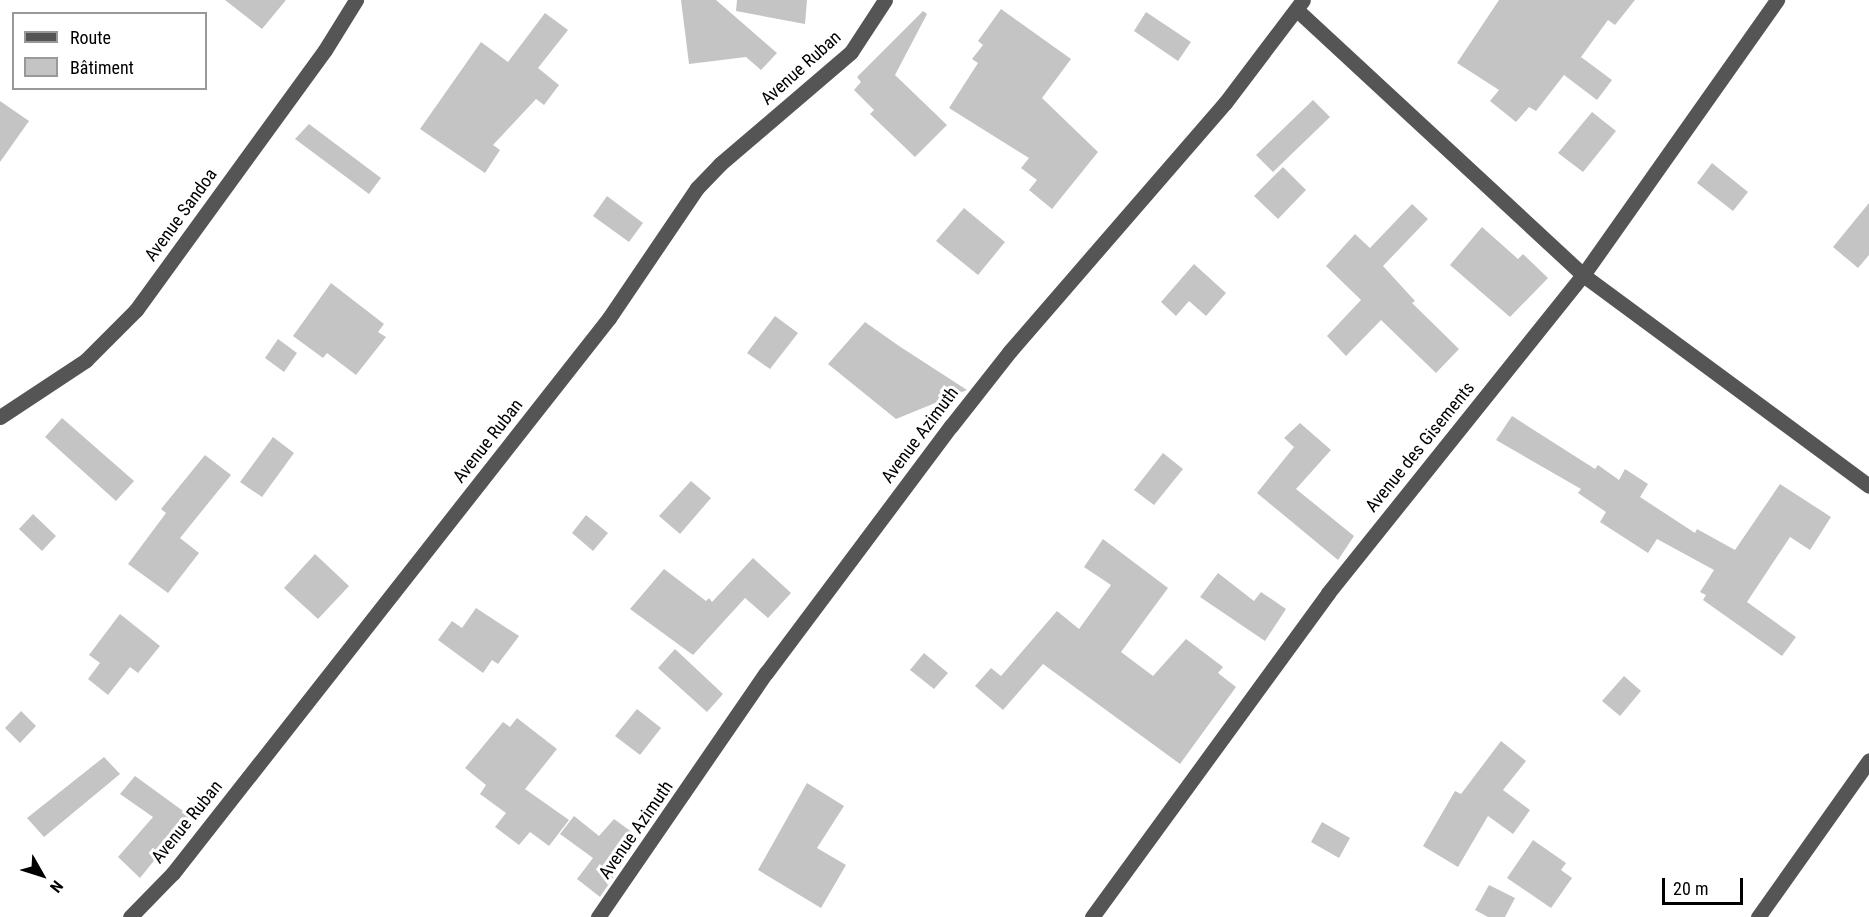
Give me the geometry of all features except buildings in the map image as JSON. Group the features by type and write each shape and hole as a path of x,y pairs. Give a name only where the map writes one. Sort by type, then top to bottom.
{"street":[{"name":"Avenue Sandoa","path":"0,417 86,360 136,310 325,50 356,0"},
{"name":"Avenue Ruban","path":"130,917 172,873 609,318 697,188 720,164 851,52 869,30 885,0"},
{"name":"Avenue des Gisements","path":"1092,917 1328,593 1583,275 1777,0"},
{"path":"1300,5 1583,275 1869,486"},
{"name":"Avenue Azimuth","path":"598,917 794,635 951,426 1225,103 1300,5"},
{"path":"1758,917 1869,760"}]}
